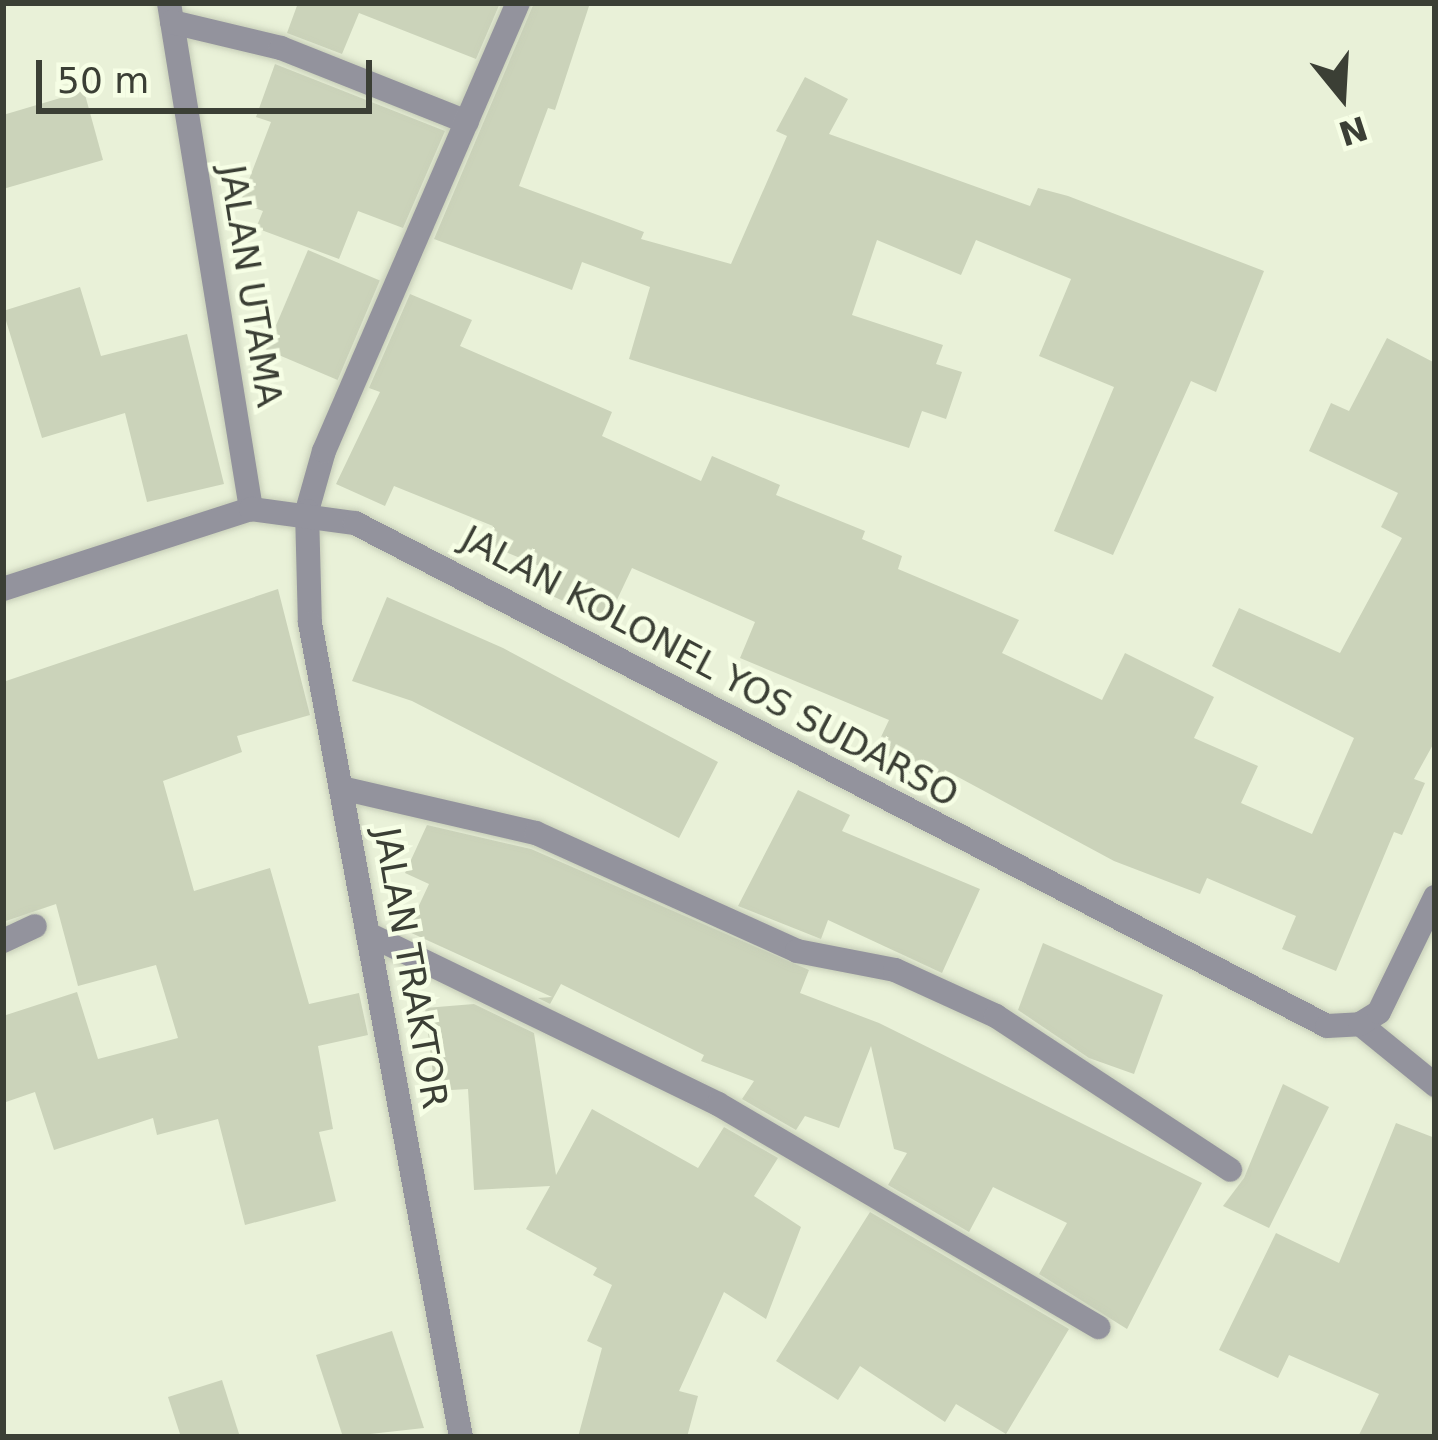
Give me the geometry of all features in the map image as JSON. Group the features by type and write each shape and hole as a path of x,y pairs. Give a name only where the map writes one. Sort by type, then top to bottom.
{"street":[{"name":"JALAN TRAKTOR","path":"461,1437 304,584 307,511 323,451 518,3"},
{"path":"171,12 280,48 466,122"},
{"name":"JALAN UTAMA","path":"171,12 251,509"},
{"name":"JALAN KOLONEL YOS SUDARSO","path":"3,589 251,509 307,511 383,535 1308,1019 1360,1024"},
{"path":"341,788 536,833 797,950 895,970 996,1016 1229,1170"},
{"path":"1435,896 1389,998 1360,1024 1435,1085"},
{"path":"3,941 35,926"},
{"path":"368,934 718,1104 1099,1327"}],"building":[{"path":"298,3 500,3 476,59 359,13 342,54 287,33"},
{"path":"534,3 590,3 555,110 548,108 519,186 644,232 641,239 731,264 787,136 776,131 805,77 848,99 829,134 1030,206 1038,188 1068,196 1264,271 1216,392 1191,381 1113,555 1054,531 1114,387 1039,356 1071,279 976,240 961,275 877,240 852,315 943,345 936,364 962,372 946,419 922,411 909,448 629,359 650,287 582,262 572,290 434,239"},
{"path":"275,64 445,131 403,228 358,211 339,259 256,228 263,211 240,203 271,122 256,117"},
{"path":"84,91 103,160 3,189 3,115"},
{"path":"308,250 380,280 338,380 266,349"},
{"path":"80,287 101,356 187,334 224,484 147,502 125,413 42,438 3,311"},
{"path":"410,294 472,320 460,346 612,412 602,436 701,481 712,456 780,485 776,495 865,531 862,539 902,556 898,569 1019,620 1002,653 1102,700 1125,653 1214,697 1194,738 1258,766 1241,803 1312,834 1354,738 1212,666 1239,608 1340,653 1402,538 1381,527 1398,493 1309,451 1331,403 1349,411 1387,338 1435,363 1435,741 1414,779 1425,783 1402,835 1394,832 1336,971 1282,949 1296,916 1207,878 1200,894 1114,861 945,770 937,787 872,756 889,720 740,658 755,622 632,568 607,621 537,589 547,569 486,544 493,526 394,486 385,506 336,484 380,392 369,388"},
{"path":"278,589 310,715 237,736 242,752 163,781 194,891 270,868 309,1004 359,993 368,1035 318,1046 333,1129 319,1132 336,1201 245,1225 218,1119 157,1135 153,1118 54,1150 35,1092 3,1103 3,1016 77,992 98,1059 178,1038 156,965 78,986 56,904 3,922 3,682"},
{"path":"387,597 503,648 718,762 679,838 412,701 352,681"},
{"path":"798,790 850,815 842,831 980,889 942,973 828,920 821,939 738,906"},
{"path":"427,825 531,849 809,970 800,993 879,1023 1202,1183 1127,1329 1039,1274 1067,1223 993,1187 969,1232 888,1185 907,1153 894,1149 871,1046 839,1128 805,1116 796,1130 742,1099 754,1081 701,1061 704,1055 561,984 550,1004 538,998 552,997 407,931 429,884 405,873"},
{"path":"1043,943 1163,995 1134,1074 1089,1058 1018,1010"},
{"path":"474,1004 534,1033 556,1175 592,1109 698,1168 724,1127 778,1158 754,1196 801,1227 766,1319 724,1292 679,1391 698,1396 687,1437 578,1437 602,1348 587,1341 612,1285 593,1275 597,1268 526,1229 550,1186 474,1190 468,1089 435,1091 425,1008"},
{"path":"1283,1084 1329,1107 1269,1228 1223,1206 1244,1178"},
{"path":"1396,1123 1435,1138 1435,1437 1358,1437 1379,1394 1289,1355 1278,1378 1219,1350 1276,1233 1339,1263"},
{"path":"870,1212 1069,1329 1006,1434 956,1404 945,1422 860,1366 838,1400 776,1361"},
{"path":"392,1331 424,1428 343,1437 316,1355"},
{"path":"222,1380 240,1437 181,1437 168,1397"}]}
